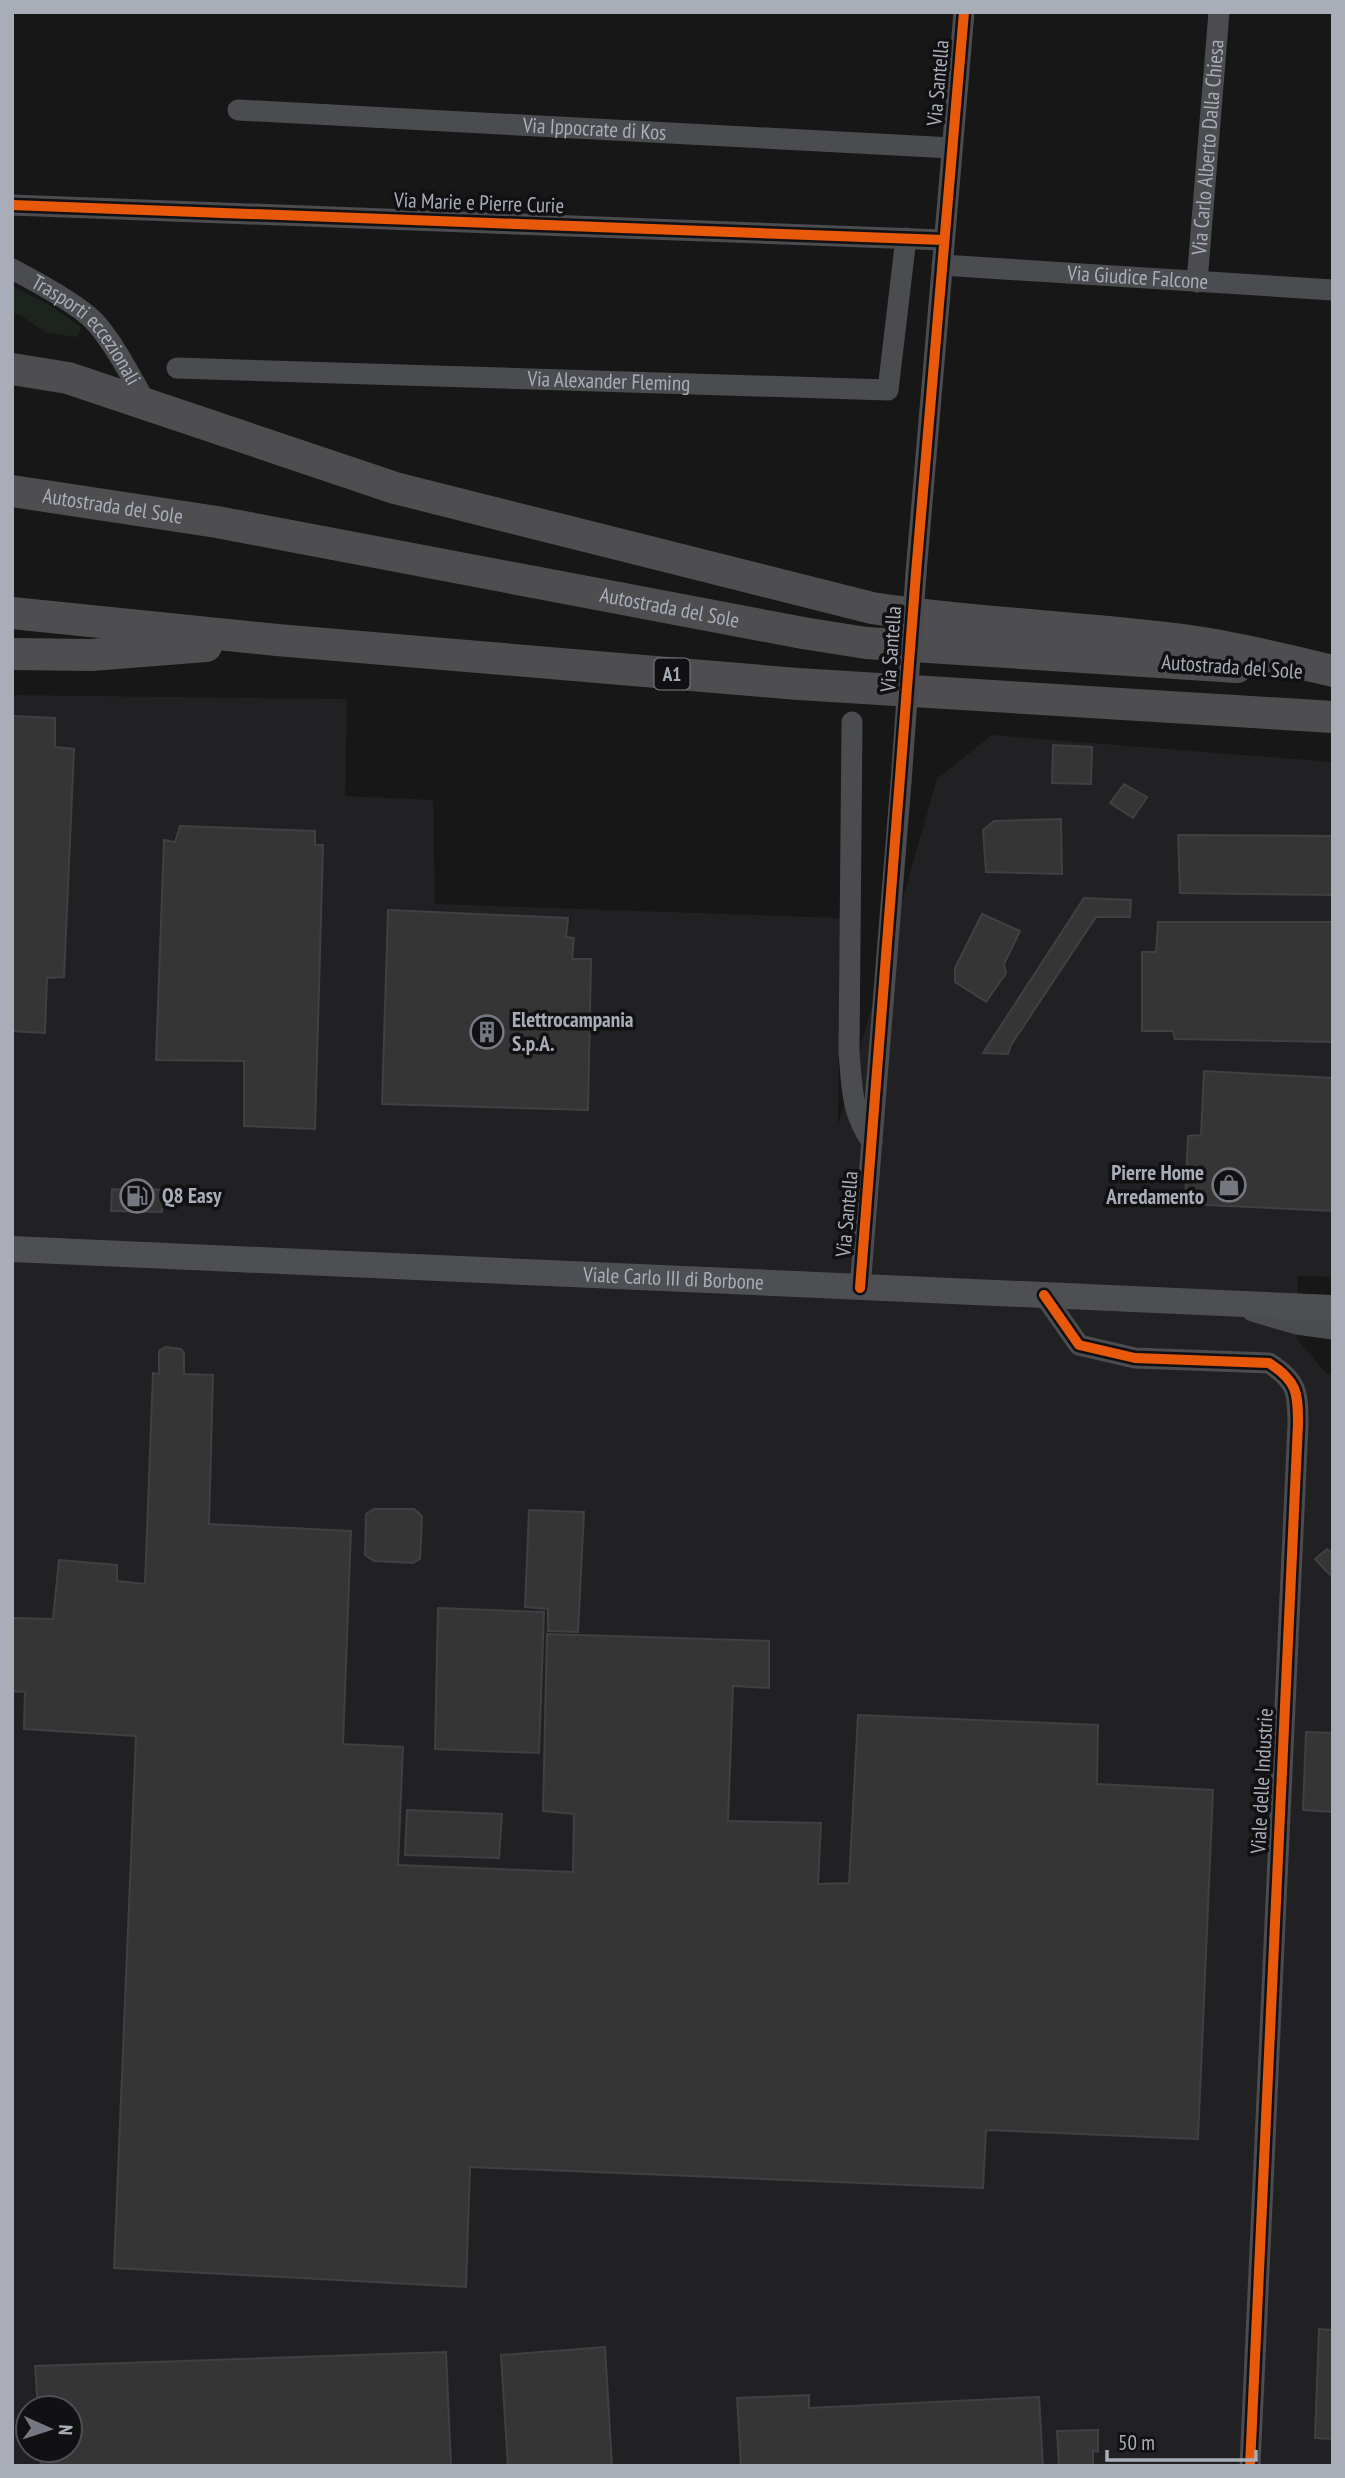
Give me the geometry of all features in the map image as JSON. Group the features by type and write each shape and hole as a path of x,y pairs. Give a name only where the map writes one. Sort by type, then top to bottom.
{"highway":[{"path":"12,369 68,378 395,488 872,608 934,617 1168,638 1250,651 1333,672"},
{"name":"Autostrada del Sole","path":"12,491 217,522 790,631 866,643 1333,672"},
{"name":"Autostrada del Sole","path":"12,613 277,640 798,684 1333,717"},
{"path":"12,654 91,655 277,640"}],"main road":[{"name":"Viale Carlo III di Borbone","path":"12,1249 1333,1308"}],"street":[{"name":"Via Santella","path":"860,1288 916,573 964,12"},
{"name":"Via Carlo Alberto Dalla Chiesa","path":"1197,282 1219,12"},
{"name":"Via Ippocrate di Kos","path":"238,110 952,148"},
{"name":"Via Marie e Pierre Curie","path":"12,205 944,240"},
{"name":"Via Alexander Fleming","path":"177,368 888,390 906,238"},
{"name":"Via Giudice Falcone","path":"942,265 1333,290"},
{"name":"Trasporti eccezionali","path":"12,269 46,287 94,321 147,405"},
{"path":"12,667 91,655"},
{"path":"852,722 849,1052 854,1103 860,1125 872,1142"},
{"name":"Viale delle Industrie","path":"1044,1295 1079,1345 1135,1358 1269,1363 1287,1375 1298,1395 1250,2466"},
{"path":"1230,1303 1297,1324 1333,1329"}],"shaded area":[{"path":"12,286 49,305 81,327 78,337 47,333 20,315 12,313"},
{"path":"12,695 347,699 345,796 433,800 435,904 840,918 838,1125 937,779 992,735 1333,762 1333,1277 1298,1276 1297,1339 1327,1374 1333,1375 1333,2466 12,2466"}],"building":[{"path":"12,716 55,718 55,747 74,749 64,977 47,978 45,1033 12,1031"},
{"path":"1053,745 1092,747 1091,784 1052,783"},
{"path":"1124,784 1147,797 1133,818 1110,803"},
{"path":"1061,819 1062,874 986,872 983,830 994,821"},
{"path":"180,826 315,831 315,845 323,845 315,1129 244,1126 244,1061 156,1060 164,840 175,842"},
{"path":"1178,835 1333,836 1333,895 1180,893"},
{"path":"1084,898 1131,900 1130,917 1096,917 1011,1045 1008,1054 983,1053"},
{"name":"Elettrocampania S.p.A.","path":"388,910 568,918 566,937 574,938 572,959 591,959 588,1110 382,1104"},
{"path":"982,914 1020,931 1004,964 1006,973 986,1002 955,982 955,968"},
{"path":"1158,922 1333,922 1333,1042 1175,1039 1173,1031 1142,1031 1142,952 1156,952"},
{"path":"1204,1071 1333,1078 1333,1211 1185,1204 1188,1136 1201,1135"},
{"name":"Q8 Easy","path":"132,1180 142,1181 143,1189 163,1190 162,1212 111,1211 112,1189 131,1190"},
{"path":"165,1347 181,1349 184,1353 184,1374 213,1375 209,1524 351,1531 343,1744 403,1747 398,1865 573,1872 574,1814 543,1811 547,1634 769,1641 769,1688 733,1686 728,1821 821,1823 818,1884 849,1883 858,1715 1098,1725 1097,1784 1213,1790 1198,2139 986,2130 983,2188 470,2167 466,2287 114,2268 136,1736 24,1729 25,1692 12,1691 12,1618 53,1619 59,1560 117,1565 117,1581 145,1584 153,1373 159,1374 159,1351"},
{"path":"374,1509 414,1509 422,1516 420,1559 413,1563 374,1561 365,1555 366,1514"},
{"path":"529,1510 584,1512 578,1632 548,1631 548,1609 525,1607"},
{"path":"1327,1549 1333,1554 1333,1578 1315,1559"},
{"path":"438,1608 544,1612 539,1753 435,1749"},
{"path":"1306,1732 1333,1733 1332,1812 1303,1810"},
{"path":"407,1810 502,1814 499,1858 405,1855"},
{"path":"1319,2329 1333,2330 1333,2439 1315,2438"},
{"path":"605,2347 612,2466 508,2466 501,2355"},
{"path":"446,2352 451,2466 41,2466 84,2464 84,2394 37,2394 35,2366"},
{"path":"809,2395 809,2408 1039,2397 1043,2466 741,2466 737,2398"},
{"path":"1098,2430 1098,2452 1093,2450 1093,2466 1059,2466 1057,2431"}],"cycle path":[{"path":"860,1288 916,573 964,12"},
{"path":"12,205 944,240"},
{"path":"1044,1295 1079,1345 1135,1358 1269,1363 1285,1376 1296,1395 1298,1424 1250,2466"}],"place":[{"name":"Elettrocampania S.p.A.","path":"487,1032"},
{"name":"Pierre Home Arredamento","path":"1229,1185"},
{"name":"Q8 Easy","path":"137,1196"}]}
